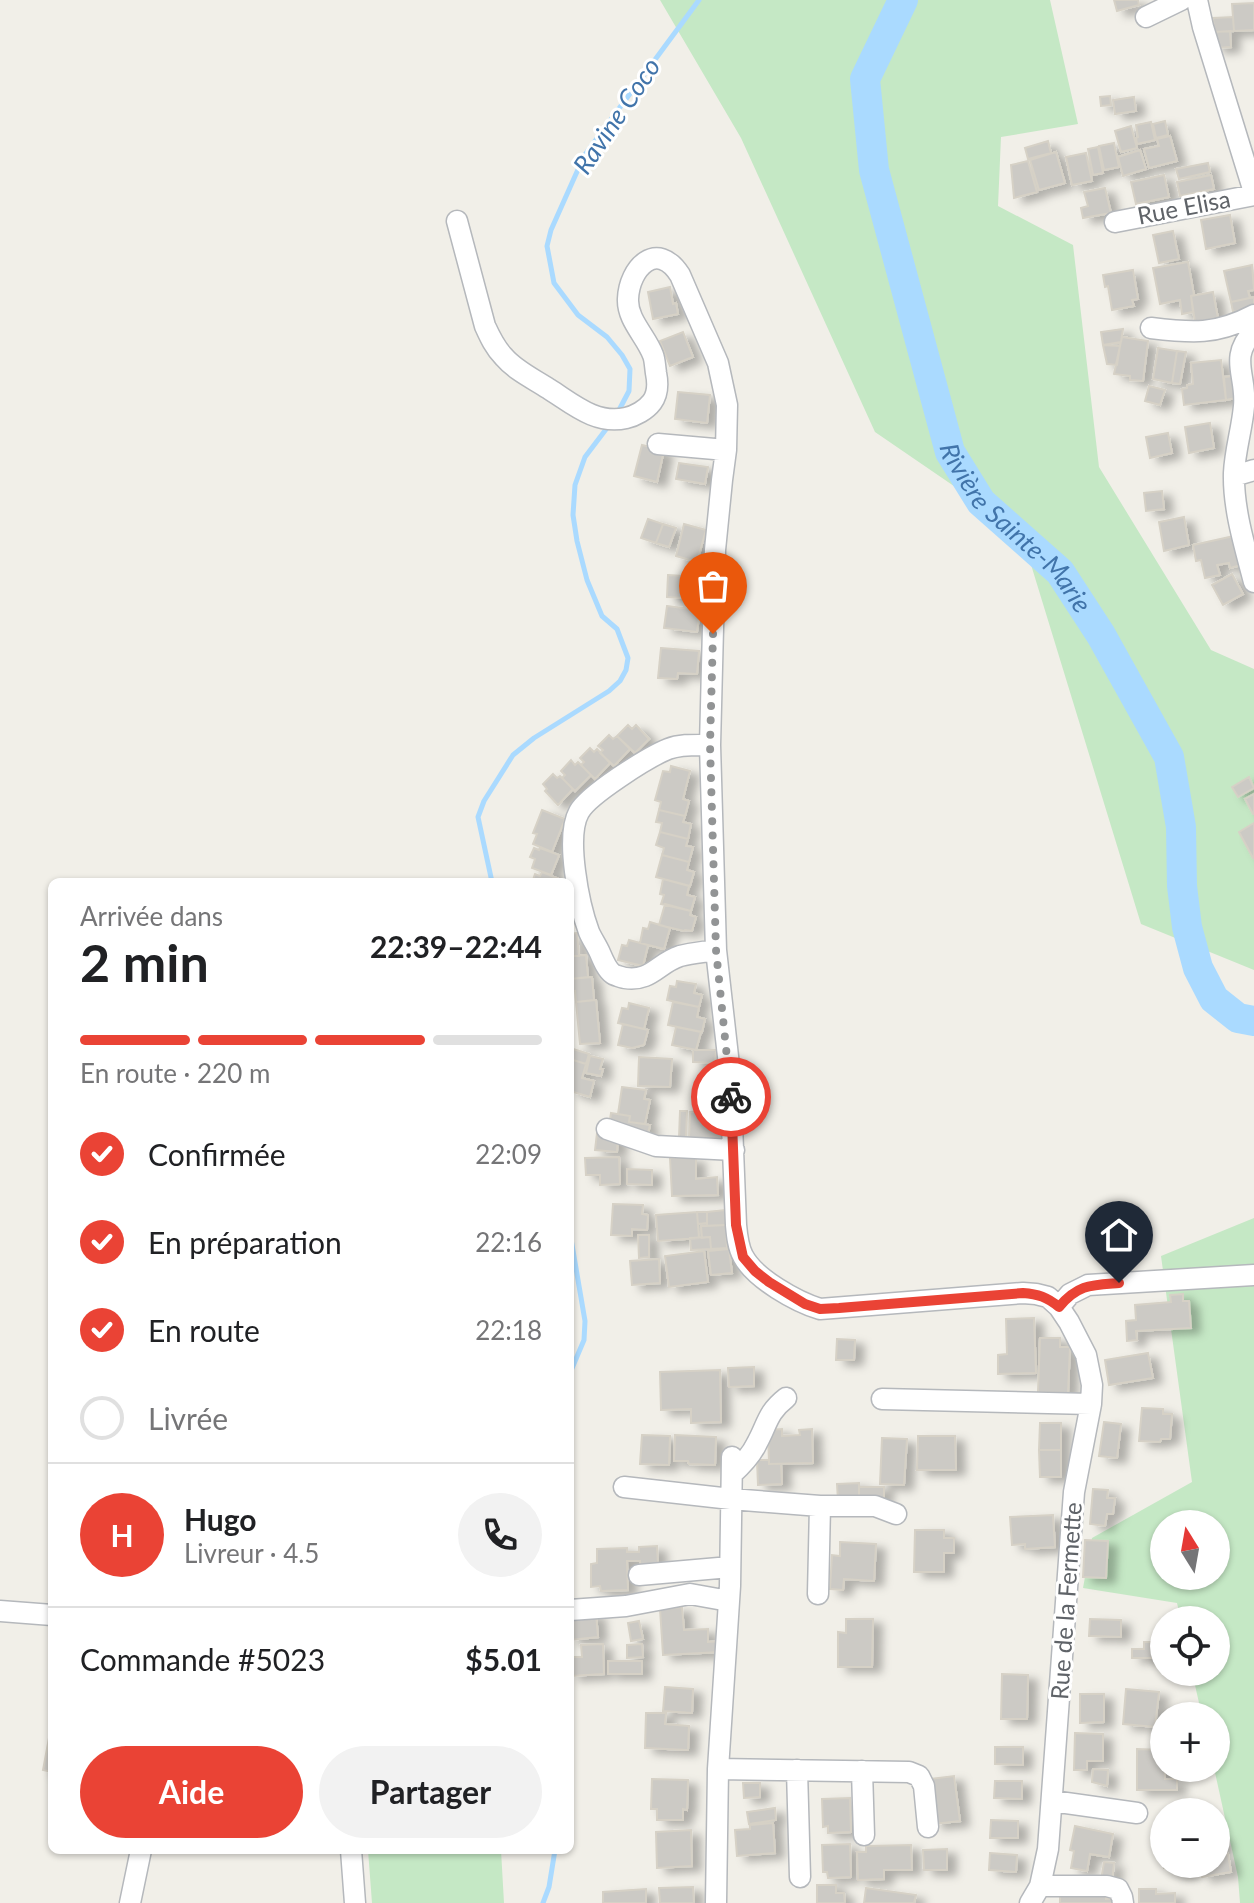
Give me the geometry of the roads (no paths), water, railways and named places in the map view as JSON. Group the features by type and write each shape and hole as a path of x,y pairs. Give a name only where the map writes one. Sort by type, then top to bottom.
{"street":[{"path":"1146,17 1181,0"},
{"name":"Rue Elisa","path":"1115,222 1254,193 1249,161 1203,27 1197,0"},
{"path":"457,221 485,326 501,355 511,365 593,417 616,420 636,415 651,404 657,393 653,357 628,307 629,288 644,262 656,257 673,264 718,363 727,405 726,450 715,550 710,745 716,950 730,1074 736,1225 743,1257 769,1282 805,1304 820,1309 1023,1293 1048,1297 1059,1307 1070,1294 1088,1285 1254,1275"},
{"path":"1151,328 1205,332 1224,329 1254,315"},
{"path":"1254,331 1240,352 1245,403 1236,445 1244,473 1236,497 1254,582"},
{"path":"658,444 726,450"},
{"path":"710,745 669,748 598,792 586,801 578,813 573,847 580,901 589,932 613,974 624,978 641,978 678,957 716,950"},
{"path":"607,1129 656,1146 734,1150"},
{"name":"Rue de la Fermette","path":"1059,1307 1086,1355 1092,1385 1074,1492 1048,1849 1035,1894 1107,1886 1118,1889 1123,1903"},
{"path":"716,1903 718,1769 729,1601 732,1466 750,1456 768,1417 786,1398"},
{"path":"882,1399 1091,1404"},
{"path":"624,1487 820,1506 875,1506 896,1514"},
{"path":"818,1594 820,1506"},
{"path":"639,1575 730,1567"},
{"path":"574,1610 626,1606 690,1594 729,1601"},
{"path":"0,1611 48,1615"},
{"path":"718,1769 909,1772 919,1776 924,1786 928,1827"},
{"path":"797,1770 800,1877"},
{"path":"862,1771 864,1835"},
{"path":"1052,1801 1137,1813"},
{"path":"130,1903 140,1854"},
{"path":"351,1854 355,1903"}],"waterway":[{"name":"Ravine Coco","path":"618,412 629,391 630,369 607,337 578,315 554,283 547,246 584,156 699,0"},
{"name":"Rivière Sainte-Marie","path":"903,0 865,79 874,170 950,452 981,502 1060,572 1101,635 1169,757 1181,827 1182,886 1187,927 1198,968 1214,999 1238,1018 1254,1021"},
{"name":"Ravine Coco","path":"491,878 478,817 484,801 513,755 534,738 609,691 626,670 628,658 617,629 602,616 587,580 573,515 575,485 585,457 610,424"},
{"name":"Ravine Coco","path":"574,1256 585,1321 584,1340 574,1364"},
{"name":"Ravine Coco","path":"543,1903 554,1854"}]}
